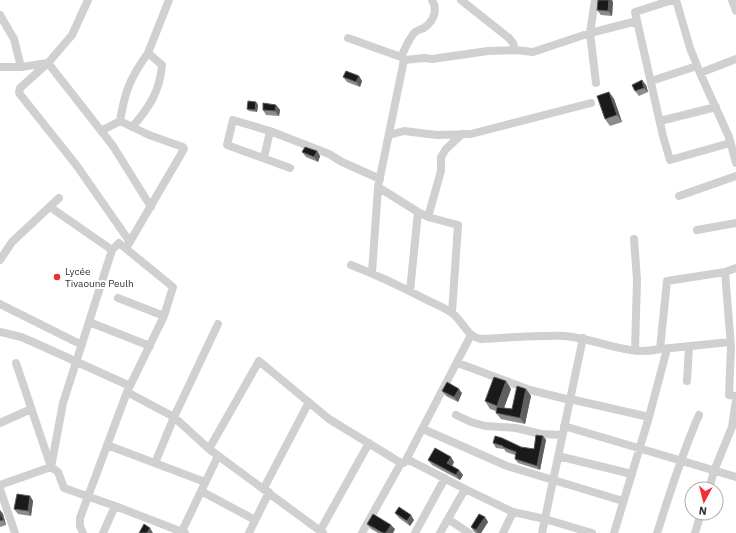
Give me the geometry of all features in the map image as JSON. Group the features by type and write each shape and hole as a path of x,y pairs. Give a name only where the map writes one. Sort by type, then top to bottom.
{"street":[{"path":"83,533 80,526 80,518 128,389 164,316 173,287 128,245 77,166 19,93 20,88 48,63 72,35 88,0"},
{"path":"120,121 129,83 135,70 148,53 169,0"},
{"path":"372,273 379,183 402,58 410,40 416,32 425,27 432,20 435,11 435,4 432,0"},
{"path":"462,0 509,38 513,43 515,50"},
{"path":"595,0 590,33 596,83"},
{"path":"673,0 634,12 670,160 729,140 736,131"},
{"path":"676,0 698,70 716,107 736,163"},
{"path":"732,0 736,11"},
{"path":"0,15 14,39 21,67"},
{"path":"348,38 402,58 432,59 475,53 515,50 533,52 590,33 637,21"},
{"path":"132,127 143,115 153,100 161,75 162,65 148,53"},
{"path":"651,81 736,59"},
{"path":"0,67 21,67 48,63"},
{"path":"48,63 113,146 151,207"},
{"path":"389,135 404,131 437,135 471,134 591,103"},
{"path":"660,121 716,107"},
{"path":"290,168 227,145 233,120 270,131 328,154 379,183 418,212 428,217 458,225 452,313"},
{"path":"101,131 120,121"},
{"path":"120,121 149,135 183,147 184,149 128,245"},
{"path":"264,158 270,131"},
{"path":"428,217 441,171 441,157 446,149 462,134"},
{"path":"679,196 736,176"},
{"path":"0,260 12,242 59,198"},
{"path":"50,207 112,250"},
{"path":"410,291 418,212"},
{"path":"697,230 736,223"},
{"path":"634,239 637,280 635,351"},
{"path":"50,467 63,403 112,250 119,243 128,245"},
{"path":"351,265 410,291 452,313 463,323 471,335 481,340 563,336 583,338 635,351 689,347 732,346"},
{"path":"614,533 649,417 663,349 667,281 725,272 736,268"},
{"path":"725,272 732,323 729,395 736,396"},
{"path":"118,298 164,316"},
{"path":"1,306 82,345"},
{"path":"89,322 150,346"},
{"path":"155,463 174,417 218,324"},
{"path":"0,332 21,337 76,362 128,389 174,417 218,456 322,532 369,443"},
{"path":"372,533 364,531 423,429 471,335"},
{"path":"542,533 583,338"},
{"path":"686,381 689,347"},
{"path":"209,449 259,361 329,419 369,443 404,461 445,478 513,512 545,519 592,533"},
{"path":"16,362 50,467 58,472 64,488 183,532 218,456"},
{"path":"458,363 530,390 649,417"},
{"path":"711,481 732,427 736,400"},
{"path":"249,533 266,490 309,402"},
{"path":"0,423 31,409"},
{"path":"456,415 484,426 516,428 541,434 562,435"},
{"path":"657,533 680,460 699,415"},
{"path":"564,426 736,477"},
{"path":"423,429 507,466 623,502"},
{"path":"107,445 205,482"},
{"path":"558,456 632,474"},
{"path":"0,485 50,467"},
{"path":"415,533 445,478"},
{"path":"0,489 15,533"},
{"path":"440,533 465,489"},
{"path":"201,491 255,520"},
{"path":"103,533 115,506"},
{"path":"503,533 513,512"},
{"path":"448,519 469,533"},
{"path":"696,533 699,521"}],"building":[{"path":"598,0 609,0 608,11 597,10"},
{"path":"346,71 359,76 356,82 343,77"},
{"path":"642,80 644,88 635,91 632,85"},
{"path":"609,92 617,115 605,119 597,96"},
{"path":"248,101 256,102 255,110 247,109"},
{"path":"263,103 276,105 275,111 263,110"},
{"path":"305,147 317,151 314,157 302,152"},
{"path":"494,377 506,381 497,406 485,401"},
{"path":"447,382 459,389 454,397 442,391"},
{"path":"517,386 526,389 520,418 496,413 497,407 512,409"},
{"path":"536,435 543,436 537,466 515,459 516,452 493,443 495,436 521,447 534,449"},
{"path":"435,448 451,457 447,463 459,470 456,475 428,460"},
{"path":"17,494 30,496 28,511 14,509"},
{"path":"399,507 411,515 407,521 395,513"},
{"path":"0,511 3,520 0,521"},
{"path":"373,514 391,525 386,533 383,533 367,524"},
{"path":"479,514 485,517 476,530 471,527"},
{"path":"144,524 150,528 147,533 139,533"}],"place":[{"name":"Lycée Tivaoune Peulh","path":"57,277"}]}
